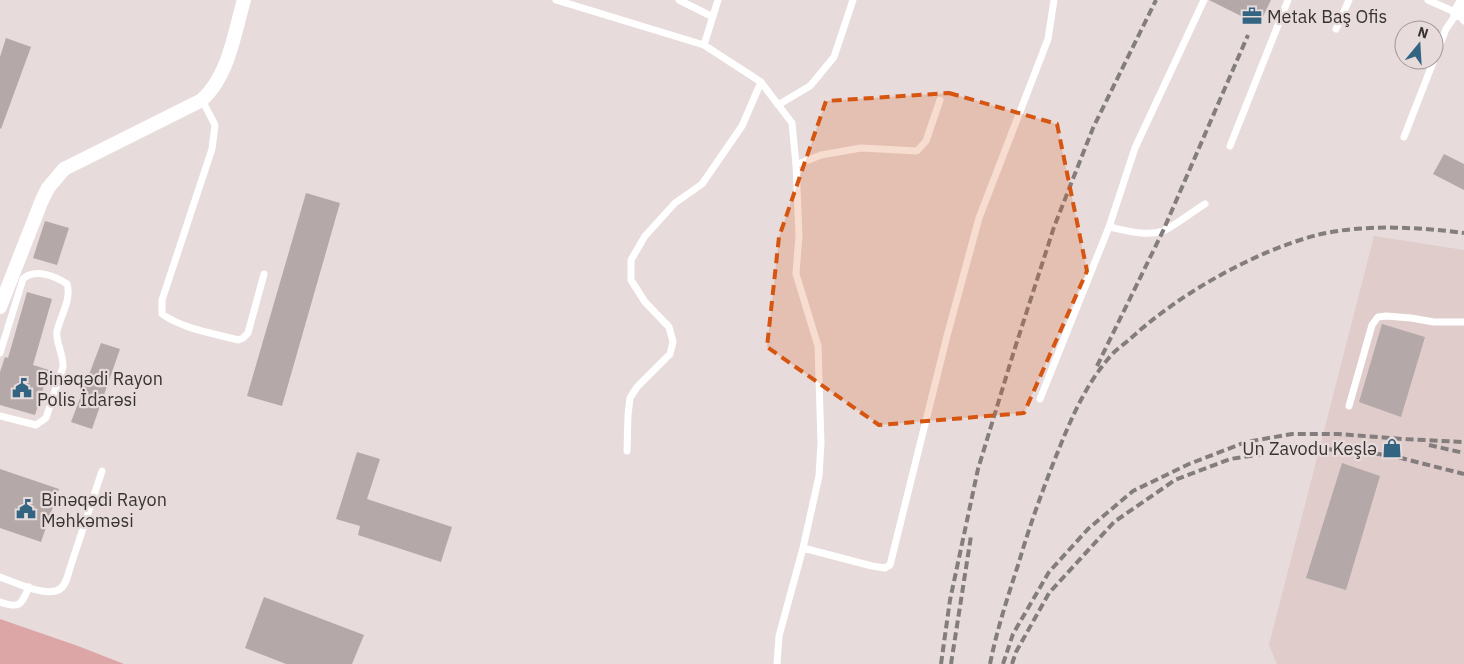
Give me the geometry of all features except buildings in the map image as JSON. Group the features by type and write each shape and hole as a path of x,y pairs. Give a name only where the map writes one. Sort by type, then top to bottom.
{"street":[{"path":"0,307 45,194 54,180 64,169 202,100 212,91 228,59 244,0"}],"lane":[{"path":"556,0 704,45 761,82 792,123 799,235 796,274 818,346 821,391 821,443 819,476 803,548 779,636 777,664"},
{"path":"679,0 713,17"},
{"path":"704,45 718,0"},
{"path":"778,104 810,86 834,57 853,0"},
{"path":"803,548 872,566 885,568 890,565 944,346 979,218 1048,39 1054,0"},
{"path":"1040,399 1109,226 1135,148 1204,0"},
{"path":"1230,146 1288,0"},
{"path":"1336,29 1349,0"},
{"path":"1404,137 1446,29 1462,12 1428,0"},
{"path":"627,451 630,398 637,387 670,354 673,342 669,327 645,302 631,280 631,260 645,236 675,203 702,184 742,126 761,82"},
{"path":"202,100 215,125 212,148 162,300 162,314 172,322 238,340 248,333 264,274"},
{"path":"796,165 821,155 862,148 917,151 926,141 940,100"},
{"path":"1109,226 1151,233 1162,231 1206,204"},
{"path":"0,353 23,279 29,274 36,273 67,284 68,294 56,336 64,360 63,367 46,418 36,425 0,416"},
{"path":"1349,406 1372,325 1378,318 1386,316 1434,322 1464,322"},
{"path":"0,577 45,592 60,589 64,584 102,471"},
{"path":"0,602 17,606 22,602 28,587"}],"highlighted area":[{"path":"949,93 1057,124 1087,271 1024,413 879,425 767,347 779,237 826,101"}],"shaded area":[{"name":"Un Zavodu Keşlə","path":"1374,236 1464,250 1464,664 1277,664 1269,645"},
{"path":"0,619 78,646 124,664 0,664"}],"railway":[{"path":"941,664 950,600 978,469 1054,227 1093,128 1156,0"},
{"path":"1097,366 1163,231 1248,35"},
{"path":"990,664 1003,613 1026,539 1057,455 1082,398 1098,371 1110,356 1149,322 1218,276 1268,252 1293,243 1317,235 1352,229 1409,228 1464,233"},
{"path":"1003,664 1013,634 1049,572 1088,529 1133,491 1189,464 1246,442 1292,434 1338,434 1464,442"},
{"path":"1429,445 1464,453"},
{"path":"1012,664 1016,652 1049,593 1114,522 1175,480 1230,459 1304,448 1360,451 1397,457 1464,474"},
{"path":"951,664 971,536"}],"place":[{"name":"Metak Baş Ofis","path":"1252,16"},
{"name":"Binəqədi Rayon Polis İdarəsi","path":"22,388"},
{"name":"Un Zavodu Keşlə","path":"1392,448"},
{"name":"Binəqədi Rayon Məhkəməsi","path":"26,509"}]}
